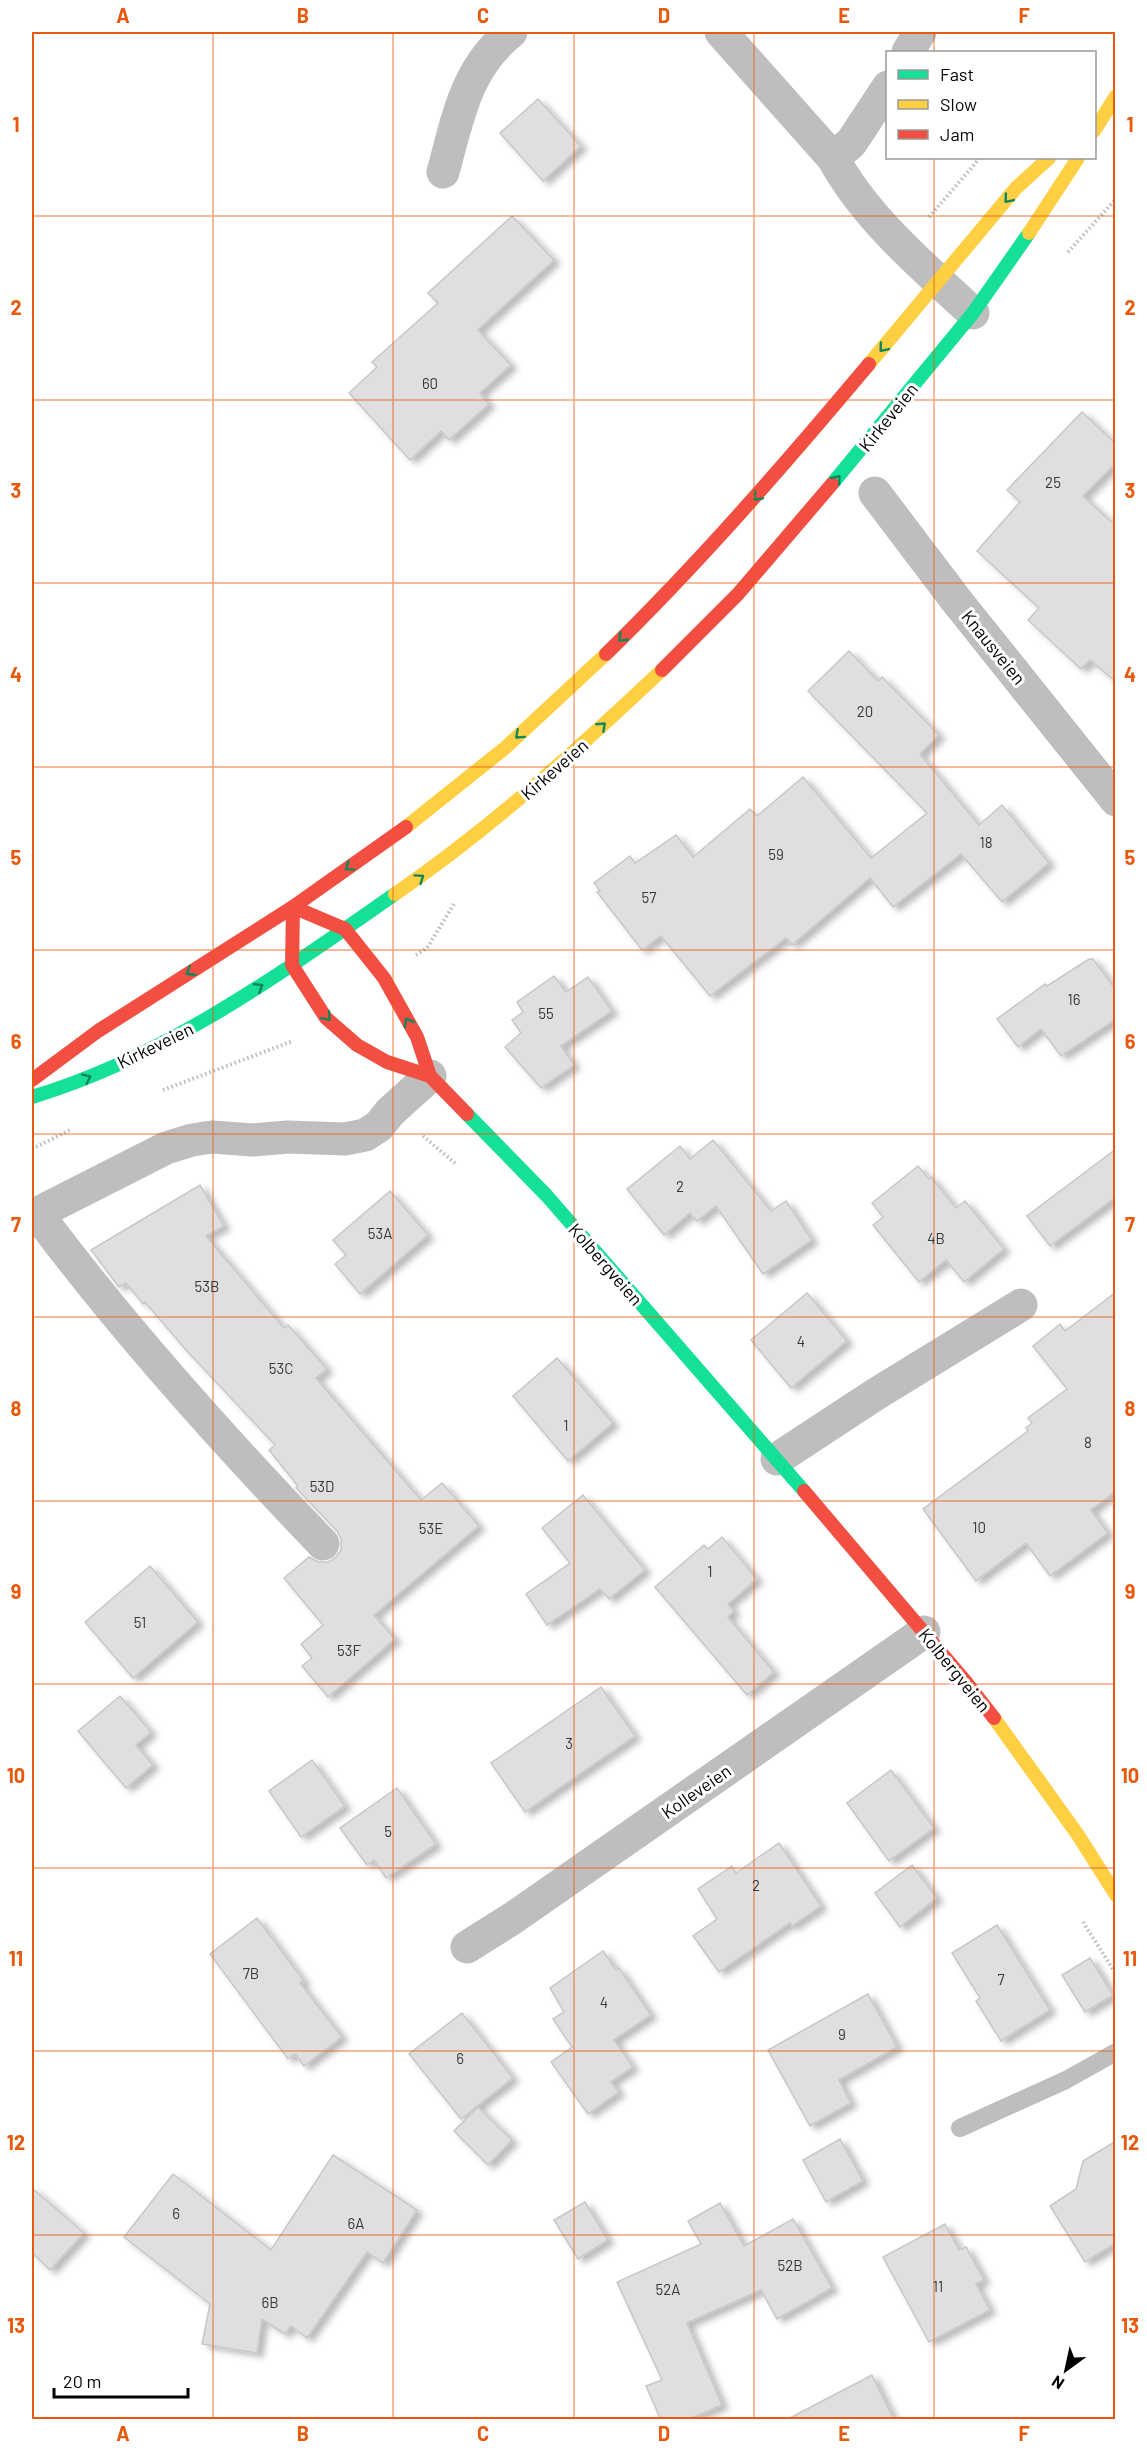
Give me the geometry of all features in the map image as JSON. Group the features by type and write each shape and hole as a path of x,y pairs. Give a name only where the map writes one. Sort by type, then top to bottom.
{"main road":[{"path":"1096,115 1116,96"},
{"path":"1096,129 1116,96"},
{"path":"32,1080 98,1031 293,907 431,809 505,748 670,591 767,486 1016,188 1048,159"},
{"name":"Kirkeveien","path":"32,1097 66,1087 185,1033 292,965 442,862 568,758 666,666 738,594 799,524 973,313 1050,203 1077,159"},
{"path":"292,965 293,907"},
{"name":"Kolbergveien","path":"293,907 345,929 384,978 417,1037 430,1076 547,1196 777,1459 966,1682 1027,1762 1116,1895"},
{"name":"Kolbergveien","path":"292,965 326,1018 357,1045 387,1062 430,1076"}],"street":[{"path":"443,172 466,90 494,46 511,32"},
{"path":"721,32 833,158 845,180 903,248 973,313"},
{"path":"909,51 920,32"},
{"path":"833,158 851,143 886,90"},
{"name":"Knausveien","path":"874,493 956,600 1116,800"},
{"path":"323,1544 255,1474 102,1299 45,1224 40,1212 166,1148 192,1140 212,1137 252,1140 288,1137 345,1139 365,1135 379,1126 390,1112 430,1076"},
{"path":"777,1459 876,1394 1021,1305"},
{"name":"Kolleveien","path":"467,1947 513,1918 924,1632"}],"lane":[{"path":"960,2128 1066,2080 1116,2052"}],"path":[{"path":"926,220 979,159"},
{"path":"160,1091 289,1043 298,1037"},
{"path":"32,1149 72,1129"}],"building":[{"path":"538,99 581,146 543,181 500,133"},
{"path":"512,216 554,260 478,330 511,365 480,393 489,404 449,440 441,431 410,460 349,393 377,367 372,362 438,303 428,293"},
{"path":"1082,412 1116,444 1116,463 1083,496 1116,526 1116,682 1090,660 1081,669 1028,620 1039,608 977,551 1020,502 1007,490"},
{"path":"849,651 878,681 882,677 939,735 920,754 979,825 1002,805 1049,863 1002,902 961,854 893,907 870,878 792,945 786,938 710,996 661,936 642,950 597,892 600,891 594,883 630,856 635,863 676,835 693,857 750,809 757,816 803,777 871,858 927,813 808,691"},
{"path":"1089,959 1093,959 1116,990 1116,1019 1061,1056 1041,1029 1018,1047 997,1019 1045,984 1047,986"},
{"path":"554,976 566,992 588,977 612,1011 561,1046 574,1065 541,1088 505,1047 521,1033 512,1020 523,1012 517,1002"},
{"path":"713,1140 771,1211 786,1201 812,1240 763,1274 716,1206 697,1221 690,1213 664,1235 627,1189 680,1146 690,1159"},
{"path":"1116,1149 1116,1197 1050,1246 1027,1216"},
{"path":"918,1166 929,1179 931,1177 956,1208 965,1201 1004,1249 964,1282 946,1260 919,1282 873,1225 883,1217 872,1203"},
{"path":"200,1185 224,1226 206,1236 284,1328 288,1325 327,1369 316,1378 421,1500 442,1483 479,1526 374,1615 395,1639 328,1697 302,1666 312,1658 301,1644 323,1625 284,1578 309,1557 318,1562 328,1562 335,1558 341,1550 341,1539 337,1531 296,1488 298,1486 269,1450 275,1445 186,1350 145,1302 143,1304 126,1283 119,1287 91,1250"},
{"path":"390,1191 428,1235 360,1294 335,1264 346,1255 333,1240"},
{"path":"1116,1292 1116,1491 1091,1510 1108,1533 1050,1576 1026,1543 976,1581 923,1509 1028,1431 1026,1428 1032,1423 1028,1418 1067,1389 1033,1346 1060,1324 1065,1331"},
{"path":"807,1293 847,1341 791,1388 751,1340"},
{"path":"557,1358 613,1423 568,1461 513,1396"},
{"path":"583,1495 645,1570 609,1599 600,1589 547,1625 526,1594 570,1563 542,1528"},
{"path":"722,1537 757,1579 728,1604 734,1611 728,1617 774,1672 747,1695 655,1587 704,1545 708,1549"},
{"path":"150,1566 198,1622 133,1678 85,1622"},
{"path":"601,1687 635,1736 525,1812 491,1763"},
{"path":"120,1696 151,1732 136,1745 153,1765 126,1788 78,1731"},
{"path":"312,1760 345,1806 301,1837 269,1791"},
{"path":"891,1770 934,1828 889,1861 847,1803"},
{"path":"397,1788 436,1844 386,1878 374,1860 367,1865 340,1828"},
{"path":"779,1843 821,1906 792,1926 790,1923 719,1972 693,1936 717,1919 698,1889 732,1866 736,1873"},
{"path":"912,1865 937,1898 900,1927 875,1893"},
{"path":"257,1918 304,1981 300,1983 342,2037 304,2066 295,2054 288,2059 210,1954"},
{"path":"997,1925 1050,2010 1001,2041 976,2001 980,1998 952,1953"},
{"path":"603,1951 616,1970 619,1968 651,2015 614,2040 633,2067 611,2082 619,2092 588,2114 551,2062 572,2047 553,2019 564,2012 550,1988"},
{"path":"1090,1958 1113,1995 1085,2012 1062,1975"},
{"path":"868,1994 897,2047 839,2080 851,2103 810,2126 768,2050"},
{"path":"462,2013 513,2078 461,2119 409,2054"},
{"path":"478,2107 512,2140 488,2165 454,2131"},
{"path":"840,2139 863,2181 826,2202 803,2160"},
{"path":"1116,2141 1116,2243 1085,2262 1050,2206 1076,2189 1083,2161"},
{"path":"333,2155 417,2210 383,2263 367,2252 307,2338 291,2326 285,2334 262,2319 257,2353 202,2344 210,2304 124,2237 173,2174 271,2250"},
{"path":"32,2188 84,2233 50,2270 32,2253"},
{"path":"585,2202 608,2240 578,2259 554,2220"},
{"path":"720,2203 744,2246 793,2219 832,2288 777,2319 761,2290 687,2323 722,2405 687,2420 661,2420 646,2386 662,2380 617,2282 701,2244 688,2221"},
{"path":"945,2224 959,2250 966,2247 984,2280 976,2284 990,2310 929,2342 883,2257"},
{"path":"872,2375 894,2420 786,2420"}],"traffic: fast":[{"path":"832,484 973,313 1029,233"},
{"path":"32,1097 129,1060 176,1036 265,982 395,894"},
{"path":"467,1114 547,1196 804,1491"}],"traffic: slow":[{"path":"1096,128 1116,96"},
{"path":"869,364 1016,188 1048,159"},
{"path":"1029,233 1077,159"},
{"path":"406,827 505,748 606,654"},
{"path":"395,894 431,869 533,787 662,670"},
{"path":"994,1718 1078,1835 1116,1895"}],"traffic: jam":[{"path":"606,654 741,512 869,364"},
{"path":"662,670 738,594 832,484"},
{"path":"32,1080 98,1031 293,907 406,827"},
{"path":"430,1076 387,1062 357,1045 326,1018 292,965 293,907 345,929 384,978 417,1037 430,1076 467,1114"},
{"path":"804,1491 994,1718"}]}
